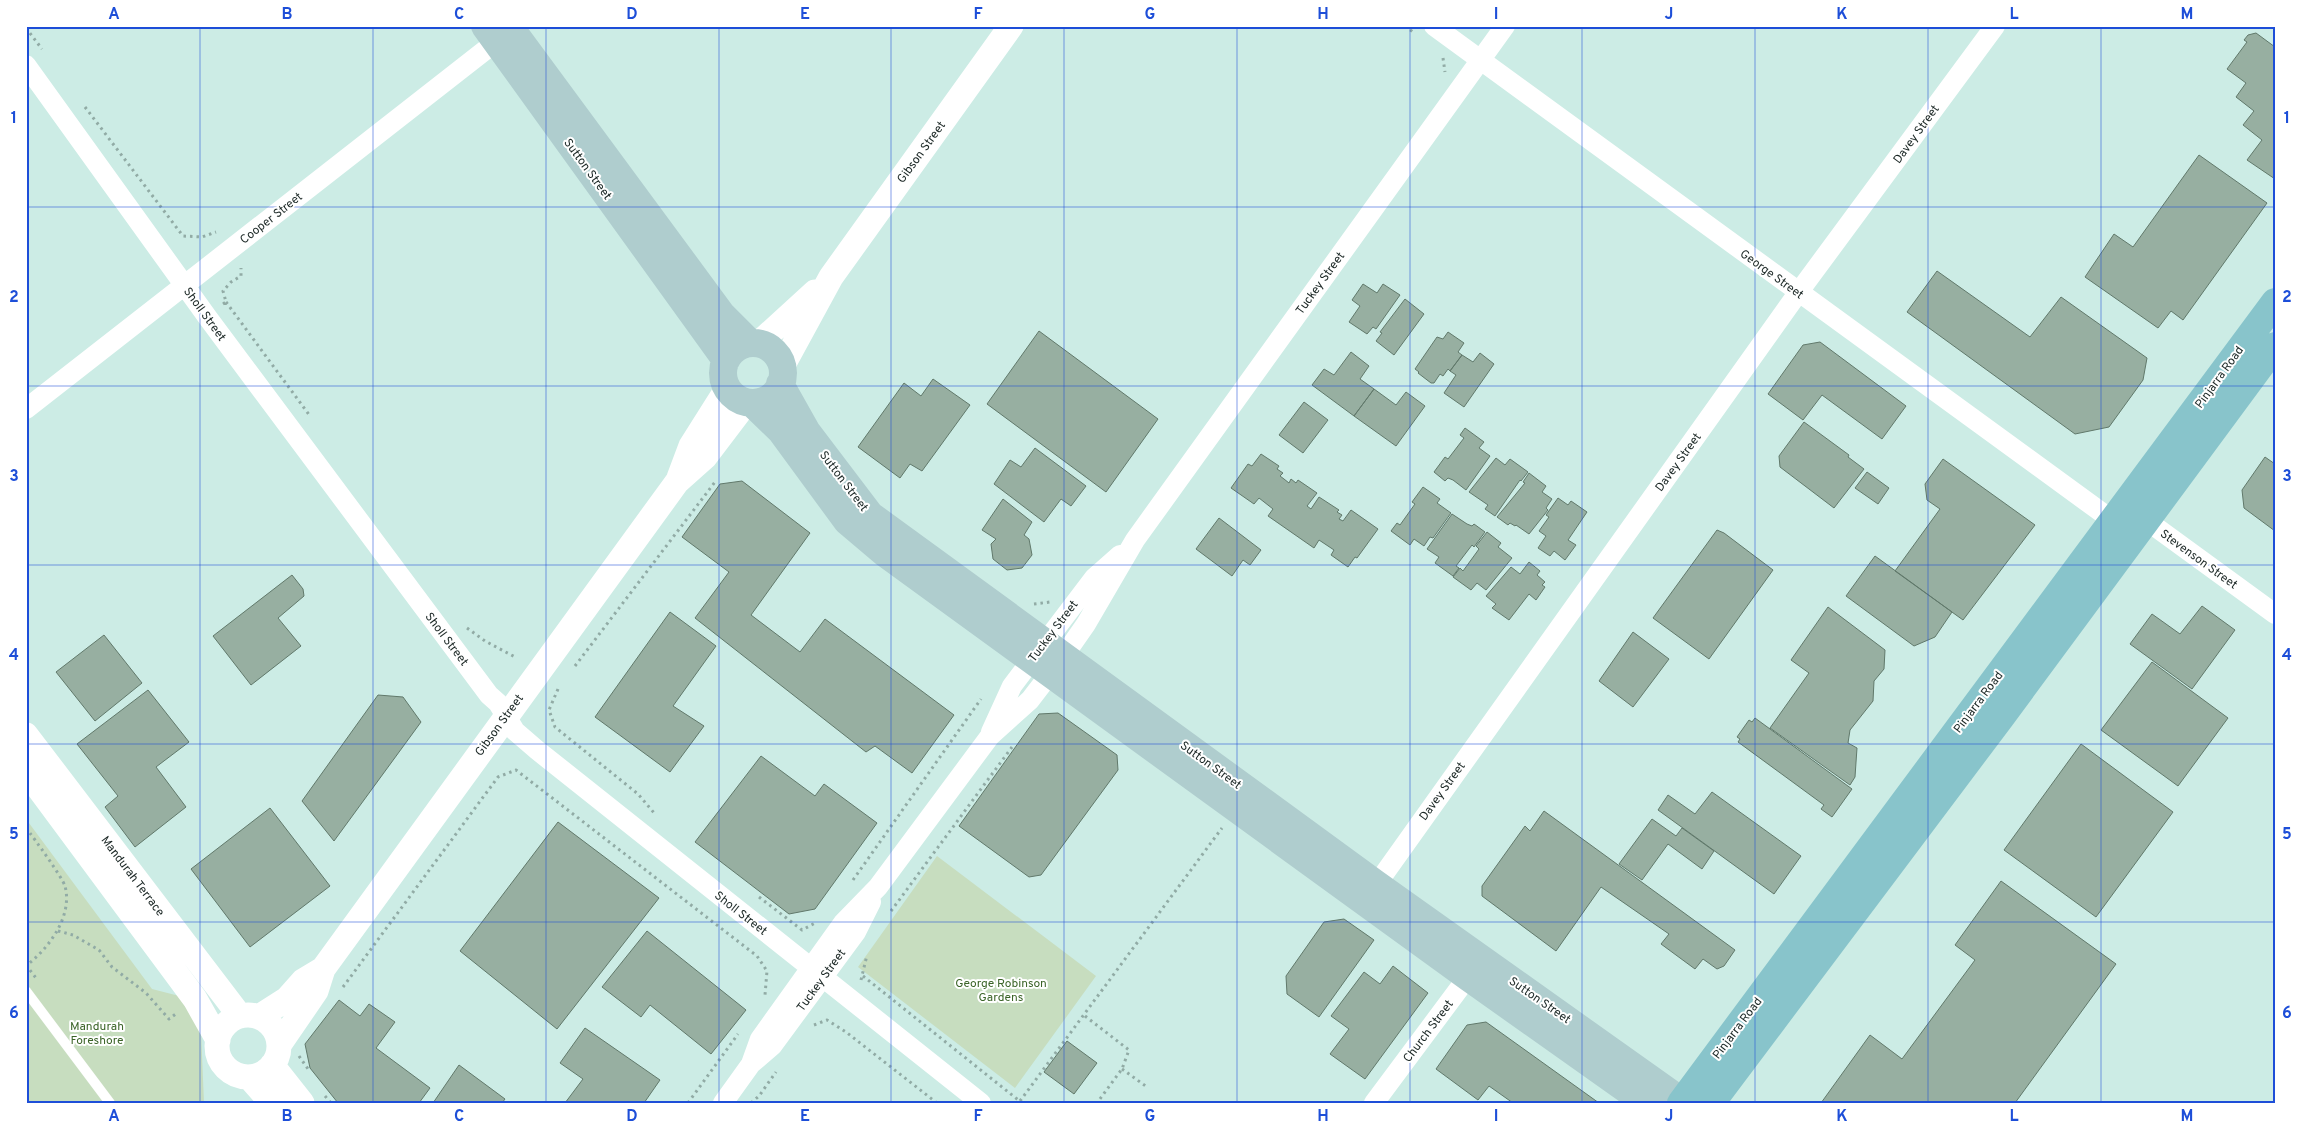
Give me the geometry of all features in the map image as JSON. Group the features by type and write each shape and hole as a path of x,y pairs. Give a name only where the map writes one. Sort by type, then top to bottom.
{"main road":[{"name":"Sutton Street","path":"503,30 722,315 754,343"},
{"name":"Sutton Street","path":"503,30 726,360"},
{"name":"Pinjarra Road","path":"1682,1102 2275,302"},
{"path":"754,343 774,352 781,375 776,392 770,398 742,398 723,379 726,360 733,351 754,343"},
{"name":"Pinjarra Road","path":"1711,1103 1990,733 2275,346"},
{"name":"Sutton Street","path":"781,375 807,432 870,515 1047,659 1236,808 1370,892"},
{"name":"Sutton Street","path":"742,398 781,432 847,520 886,554 1047,659 1370,892 1475,968 1646,1103"},
{"name":"Sutton Street","path":"1475,968 1682,1102"}],"street":[{"name":"Gibson Street","path":"781,375 831,278 1011,26"},
{"name":"Tuckey Street","path":"723,1103 751,1064 760,1039 817,973 844,923 878,887 990,736 1030,700 1047,659 1094,578 1136,540 1505,26"},
{"name":"Davey Street","path":"1370,892 1798,293 1995,26"},
{"name":"Cooper Street","path":"26,409 234,248 503,30"},
{"name":"George Street","path":"1427,32 1480,60 1798,293 2118,512"},
{"name":"Sholl Street","path":"26,65 185,286 488,695 498,703 515,732 981,1103"},
{"name":"Gibson Street","path":"754,343 831,278"},
{"name":"Gibson Street","path":"283,1054 316,991 324,969 677,482 691,446 742,398"},
{"name":"Stevenson Street","path":"2118,512 2147,520 2275,614"},
{"name":"Mandurah Terrace","path":"26,736 250,1016"},
{"name":"Mandurah Terrace","path":"26,771 195,999 218,1040"},
{"name":"Church Street","path":"1374,1103 1475,968"},
{"name":"Gibson Street","path":"250,1016 287,999 302,981 324,969"},
{"path":"283,1054 258,1075 249,1077 231,1072 224,1066 217,1049 218,1040 226,1025 250,1016 273,1027 283,1054 313,1098"},
{"path":"249,1077 272,1103"}],"lane":[{"path":"26,991 110,1103"}],"path":[{"path":"1405,26 1427,32"},
{"path":"26,28 44,52"},
{"path":"1443,54 1446,84 1458,92"},
{"path":"79,99 183,236 202,237 221,230 234,248"},
{"path":"226,302 316,424"},
{"path":"569,674 718,479"},
{"path":"462,625 485,641 516,657"},
{"path":"563,682 557,690 550,710 555,727 638,794 658,819"},
{"path":"850,884 984,695"},
{"path":"887,917 1013,744"},
{"path":"340,991 498,777 516,770 756,956 767,971 764,1001"},
{"path":"863,976 1021,1102 1236,808"},
{"path":"26,828 65,886 65,904 58,931 41,954 26,965"},
{"path":"756,895 802,930"},
{"path":"58,931 73,935 99,950 112,967 146,993 169,1019"},
{"path":"858,984 863,976 868,950"},
{"path":"767,971 774,968"},
{"path":"808,1028 826,1020 832,1015"},
{"path":"1085,1016 1129,1050 1122,1069 1097,1103"},
{"path":"826,1020 846,1032 937,1103"},
{"path":"688,1103 742,1030"},
{"path":"283,1054 310,1072"},
{"path":"1122,1069 1147,1087"},
{"path":"313,1098 331,1103"}],"green space":[{"name":"Mandurah Foreshore","path":"26,819 152,989 187,998 201,1031 204,1103 26,1103"},
{"name":"George Robinson Gardens","path":"937,856 1096,976 1015,1088 858,967"}],"building":[{"path":"2256,33 2275,47 2275,179 2247,160 2262,140 2243,125 2254,111 2236,97 2246,83 2227,69 2247,42 2244,40 2248,35"},
{"path":"2199,155 2267,203 2183,320 2171,311 2158,328 2085,277 2114,234 2133,247"},
{"path":"1937,271 2030,337 2061,297 2147,358 2143,380 2109,427 2075,434 1907,312"},
{"path":"1363,284 1377,293 1383,284 1400,295 1376,329 1373,327 1367,334 1349,322 1360,306 1352,300"},
{"path":"1405,299 1424,314 1394,355 1376,341 1382,333 1380,332"},
{"path":"1039,331 1158,419 1106,492 987,404"},
{"path":"1448,332 1464,343 1458,352 1462,355 1450,371 1448,369 1443,376 1440,374 1434,383 1431,383 1415,369 1437,337 1443,339"},
{"path":"1820,342 1906,406 1882,439 1822,395 1803,420 1768,394 1803,345"},
{"path":"1351,352 1369,366 1360,379 1374,389 1354,416 1312,385 1324,369 1334,375"},
{"path":"1480,353 1494,364 1464,407 1444,393 1456,375 1450,371 1462,355 1473,362"},
{"path":"933,379 970,405 922,471 910,464 900,478 858,447 904,383 921,396"},
{"path":"1374,389 1396,405 1406,392 1425,406 1396,446 1354,416"},
{"path":"1304,402 1328,420 1303,453 1279,435"},
{"path":"1804,422 1849,455 1848,457 1864,469 1834,508 1780,467 1779,456"},
{"path":"1465,428 1484,442 1479,448 1490,456 1466,490 1453,480 1448,478 1445,481 1434,472 1445,457 1448,459 1464,438 1460,435"},
{"path":"1035,448 1086,486 1071,506 1061,499 1044,522 994,484 1010,460 1021,467"},
{"path":"1261,454 1279,466 1277,469 1283,473 1280,476 1289,483 1291,479 1296,483 1298,480 1317,493 1307,506 1311,509 1319,497 1339,510 1337,512 1342,515 1339,519 1343,521 1351,510 1378,529 1348,567 1331,555 1334,550 1319,540 1314,548 1268,516 1273,509 1259,498 1254,504 1231,488 1248,464 1252,466"},
{"path":"2265,457 2275,464 2275,531 2244,508 2242,490"},
{"path":"1496,458 1505,465 1510,459 1528,472 1520,480 1495,516 1485,509 1488,505 1469,492"},
{"path":"1943,459 2035,525 1963,620 1895,571 1940,509 1927,500 1925,484"},
{"path":"1867,472 1889,488 1878,504 1855,488"},
{"path":"1529,473 1546,486 1542,492 1552,499 1546,508 1548,510 1529,534 1516,525 1510,523 1508,525 1497,517 1525,483 1523,482"},
{"path":"742,481 810,533 751,615 800,652 825,619 954,715 912,773 875,746 866,752 695,618 729,572 682,537 720,484"},
{"path":"1423,487 1440,499 1437,503 1451,513 1433,538 1430,537 1424,546 1414,539 1410,545 1391,531 1397,523 1400,525 1415,504 1412,502"},
{"path":"1558,498 1568,505 1571,501 1587,512 1568,540 1576,545 1565,560 1554,551 1550,556 1538,548 1546,536 1539,531 1549,517 1546,515"},
{"path":"1003,499 1032,522 1024,535 1029,539 1032,555 1022,568 1007,570 993,559 991,544 996,539 982,530"},
{"path":"1452,514 1467,524 1472,526 1474,524 1485,532 1456,566 1459,568 1453,576 1435,563 1439,557 1427,549"},
{"path":"1219,518 1261,550 1250,565 1243,560 1232,576 1196,549"},
{"path":"1717,530 1724,533 1773,570 1709,659 1653,618"},
{"path":"1487,532 1501,543 1498,547 1512,558 1486,590 1477,583 1471,590 1453,577 1460,568 1463,571 1479,549 1476,546"},
{"path":"1875,556 1952,612 1935,637 1914,646 1846,596"},
{"path":"1529,562 1540,571 1537,575 1545,582 1542,585 1545,587 1536,600 1529,594 1509,620 1492,608 1496,604 1486,596 1511,567 1520,574"},
{"path":"292,575 303,589 304,596 278,618 301,646 251,685 213,636"},
{"path":"2202,606 2235,630 2192,689 2130,644 2152,614 2180,634"},
{"path":"1828,607 1885,650 1884,669 1874,681 1873,701 1850,730 1848,743 1857,748 1855,777 1850,785 1770,728 1809,673 1791,660"},
{"path":"670,612 716,646 673,706 704,726 670,772 595,717"},
{"path":"1633,632 1669,659 1633,707 1599,681"},
{"path":"104,635 142,683 95,721 56,672"},
{"path":"2152,662 2228,718 2178,786 2101,730"},
{"path":"148,690 189,742 156,767 186,807 135,847 105,807 118,796 77,744"},
{"path":"378,695 403,697 421,722 334,841 302,801"},
{"path":"1058,713 1117,755 1118,770 1041,875 1029,877 959,826 1039,714"},
{"path":"1755,718 1852,789 1832,817 1821,809 1824,805 1738,742 1740,739 1737,737 1749,720 1752,722"},
{"path":"2081,744 2173,812 2096,917 2004,850"},
{"path":"761,756 815,796 824,784 877,823 815,909 789,914 695,842"},
{"path":"1712,792 1801,856 1774,894 1658,810 1668,795 1695,814"},
{"path":"270,808 330,886 250,947 191,869"},
{"path":"1544,811 1735,950 1724,966 1717,969 1703,959 1695,969 1661,944 1669,934 1601,887 1556,951 1482,896 1482,886 1525,826 1530,831"},
{"path":"1652,819 1676,836 1682,828 1714,851 1702,869 1668,844 1642,880 1619,864"},
{"path":"558,822 659,898 557,1029 460,951"},
{"path":"2001,881 2116,964 2015,1103 1821,1103 1870,1035 1902,1059 1975,960 1955,945"},
{"path":"1344,919 1374,940 1319,1017 1287,994 1286,976 1324,922"},
{"path":"647,931 746,1010 711,1054 650,1005 641,1017 602,987"},
{"path":"1393,966 1428,993 1365,1079 1330,1054 1349,1029 1331,1016 1364,972 1380,984"},
{"path":"339,1000 360,1016 369,1004 395,1022 376,1048 430,1088 419,1103 338,1103 310,1068 305,1044"},
{"path":"1486,1022 1599,1103 1513,1103 1489,1086 1478,1100 1436,1069 1467,1025"},
{"path":"585,1028 660,1080 644,1103 565,1103 583,1079 560,1063"},
{"path":"1067,1041 1097,1063 1074,1094 1044,1072"},
{"path":"459,1065 505,1099 502,1103 433,1103"}]}
